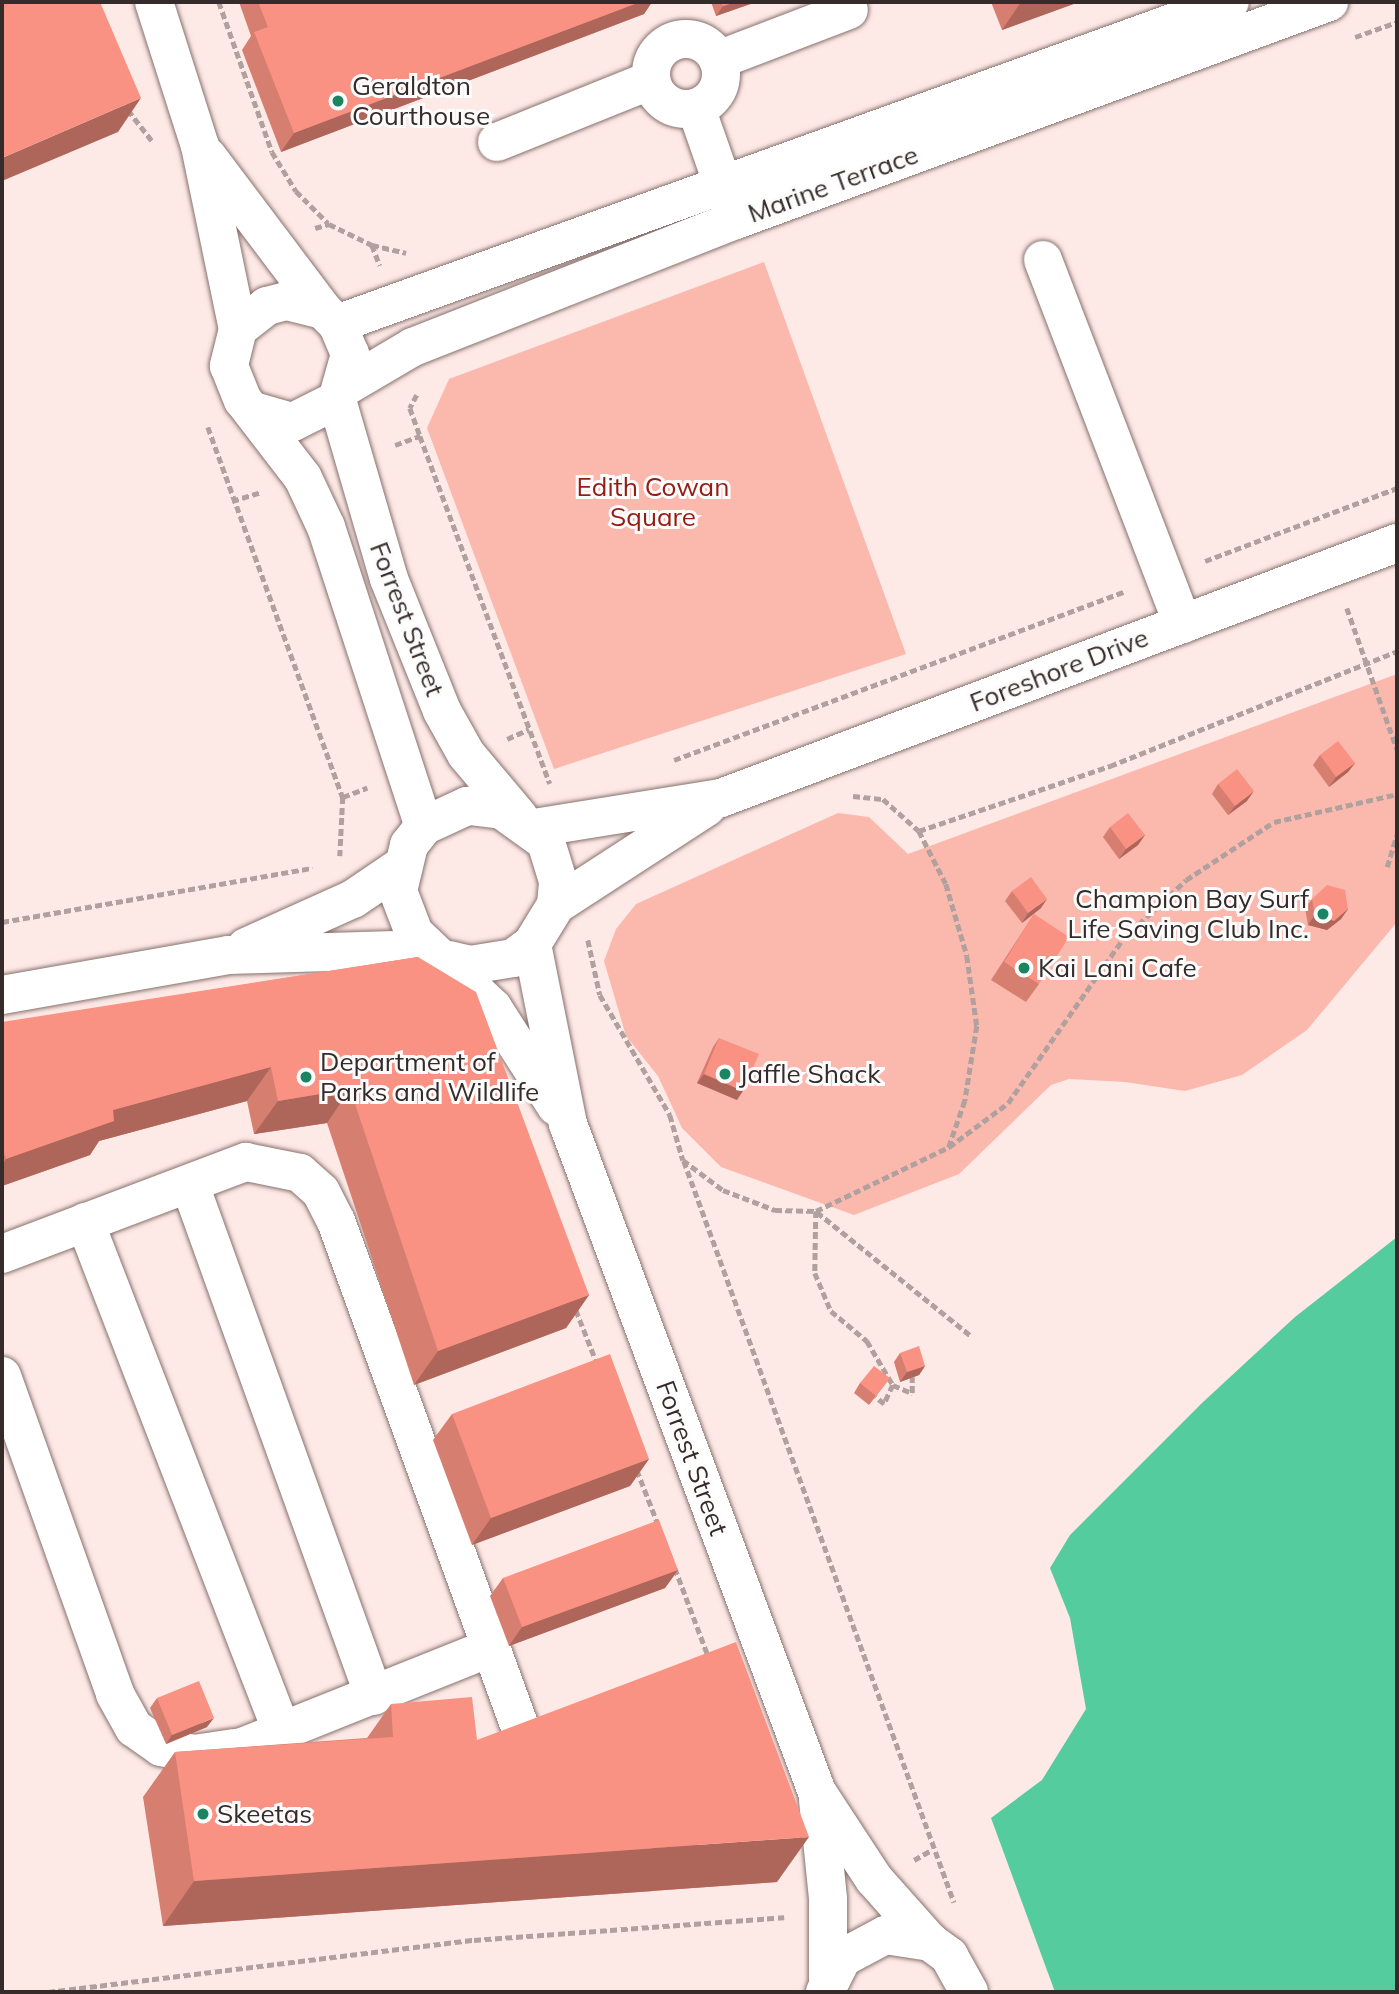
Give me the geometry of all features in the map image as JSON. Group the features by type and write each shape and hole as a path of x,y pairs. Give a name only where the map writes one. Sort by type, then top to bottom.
{"street":[{"path":"154,2 200,146 238,329 229,366 243,400 257,412 293,422 341,394 350,354 330,317 200,146"},
{"name":"Marine Terrace","path":"341,394 413,347 730,203 1230,2"},
{"name":"Marine Terrace","path":"330,317 730,203 1329,2"},
{"path":"718,60 849,10"},
{"path":"676,41 697,41 718,60 718,89 696,108 668,104 651,80 658,53 676,41"},
{"path":"497,142 651,80"},
{"path":"696,108 730,203"},
{"path":"1043,260 1183,624"},
{"path":"238,329 277,303 330,317"},
{"name":"Forrest Street","path":"341,394 389,579 442,711 466,754 526,823"},
{"name":"Forrest Street","path":"257,412 303,478 326,527 424,826"},
{"name":"Foreshore Drive","path":"556,905 721,798 1397,542"},
{"name":"Foreshore Drive","path":"526,823 721,798"},
{"path":"2,995 228,955 439,954 492,964 532,944 556,905 554,859 526,823 467,806 424,826 400,867 353,899 228,955"},
{"path":"400,867 403,914 439,954"},
{"name":"Forrest Street","path":"532,944 568,1124 817,1792 874,1879 930,1942 949,1956 969,1992"},
{"name":"Forrest Street","path":"439,954 493,1008 568,1124"},
{"path":"2,1254 190,1185 246,1161 276,1163 321,1192 521,1730"},
{"path":"190,1185 374,1696"},
{"path":"85,1222 282,1732"},
{"path":"2,1376 115,1694 134,1728 161,1746 194,1754 282,1732 490,1648"},
{"name":"Forrest Street","path":"817,1792 828,1899 826,1986"},
{"name":"Forrest Street","path":"826,1986 862,1942 885,1935 930,1942"}],"path":[{"path":"219,2 272,152 296,191 329,223 373,245 382,272"},
{"path":"125,100 134,124 162,149"},
{"path":"303,231 329,223"},
{"path":"421,386 410,408 551,784 560,783"},
{"path":"386,448 420,436"},
{"path":"211,439 343,797 339,863"},
{"path":"667,762 1397,488"},
{"path":"1343,598 1397,749"},
{"path":"919,831 1110,766 1397,651"},
{"path":"683,1160 723,1190 775,1210 816,1211 949,1147 1008,1103 1123,939 1186,880 1274,822 1397,794"},
{"path":"844,797 883,799 919,831 953,908 977,1026 965,1101 949,1147"},
{"path":"1387,867 1397,835"},
{"path":"2,922 325,866"},
{"path":"592,930 585,947 600,995 670,1115 683,1160 931,1850"},
{"path":"816,1211 971,1336"},
{"path":"816,1211 815,1273 831,1311 867,1341 892,1385 912,1393 912,1377"},
{"path":"571,1297 601,1375"},
{"path":"875,1397 884,1404 892,1385"},
{"path":"636,1466 661,1531"},
{"path":"671,1557 711,1662"},
{"path":"48,1992 474,1940 773,1922 793,1913"}],"green space":[{"name":"Edith Cowan Square","path":"764,262 906,654 554,769 427,428 449,379"},
{"path":"1397,674 1397,922 1307,1030 1242,1075 1185,1091 1125,1082 1069,1079 1051,1085 959,1174 854,1215 721,1167 682,1128 658,1076 626,1036 604,961 616,929 636,904 838,813 869,817 908,854"}],"shaded area":[{"path":"1397,1237 1397,1992 1055,1992 991,1818 1042,1780 1086,1709 1070,1618 1050,1568 1070,1535 1202,1403 1295,1317"}],"building":[{"path":"2,2 100,2 141,98 2,158"},
{"name":"Geraldton Courthouse","path":"258,2 640,2 294,133 254,32 268,27"},
{"path":"1338,741 1355,763 1336,777 1320,755"},
{"path":"1237,769 1254,791 1235,806 1218,784"},
{"path":"1128,813 1145,835 1126,849 1110,827"},
{"path":"1031,877 1047,899 1028,913 1012,891"},
{"path":"1327,885 1345,890 1348,909 1334,921 1315,915 1312,899"},
{"path":"1034,914 1069,937 1039,984 1004,962"},
{"path":"418,957 476,992 589,1295 438,1351 350,1089 278,1101 271,1067 113,1110 114,1121 6,1159 2,1147 2,1022"},
{"name":"Jaffle Shack","path":"719,1038 759,1054 743,1091 704,1074"},
{"path":"919,1346 925,1366 907,1372 900,1353"},
{"path":"610,1354 649,1459 491,1518 452,1414"},
{"path":"874,1366 890,1378 876,1396 860,1383"},
{"path":"659,1520 678,1570 522,1627 503,1578"},
{"path":"736,1642 809,1837 194,1881 175,1752 393,1737 391,1704 472,1697 477,1740"},
{"path":"199,1681 214,1718 172,1735 157,1698"}],"place":[{"name":"Geraldton Courthouse","path":"338,101"},
{"name":"Champion Bay Surf Life Saving Club Inc.","path":"1323,914"},
{"name":"Kai Lani Cafe","path":"1024,968"},
{"name":"Jaffle Shack","path":"725,1074"},
{"name":"Department of Parks and Wildlife","path":"306,1077"},
{"name":"Skeetas","path":"203,1814"}]}
